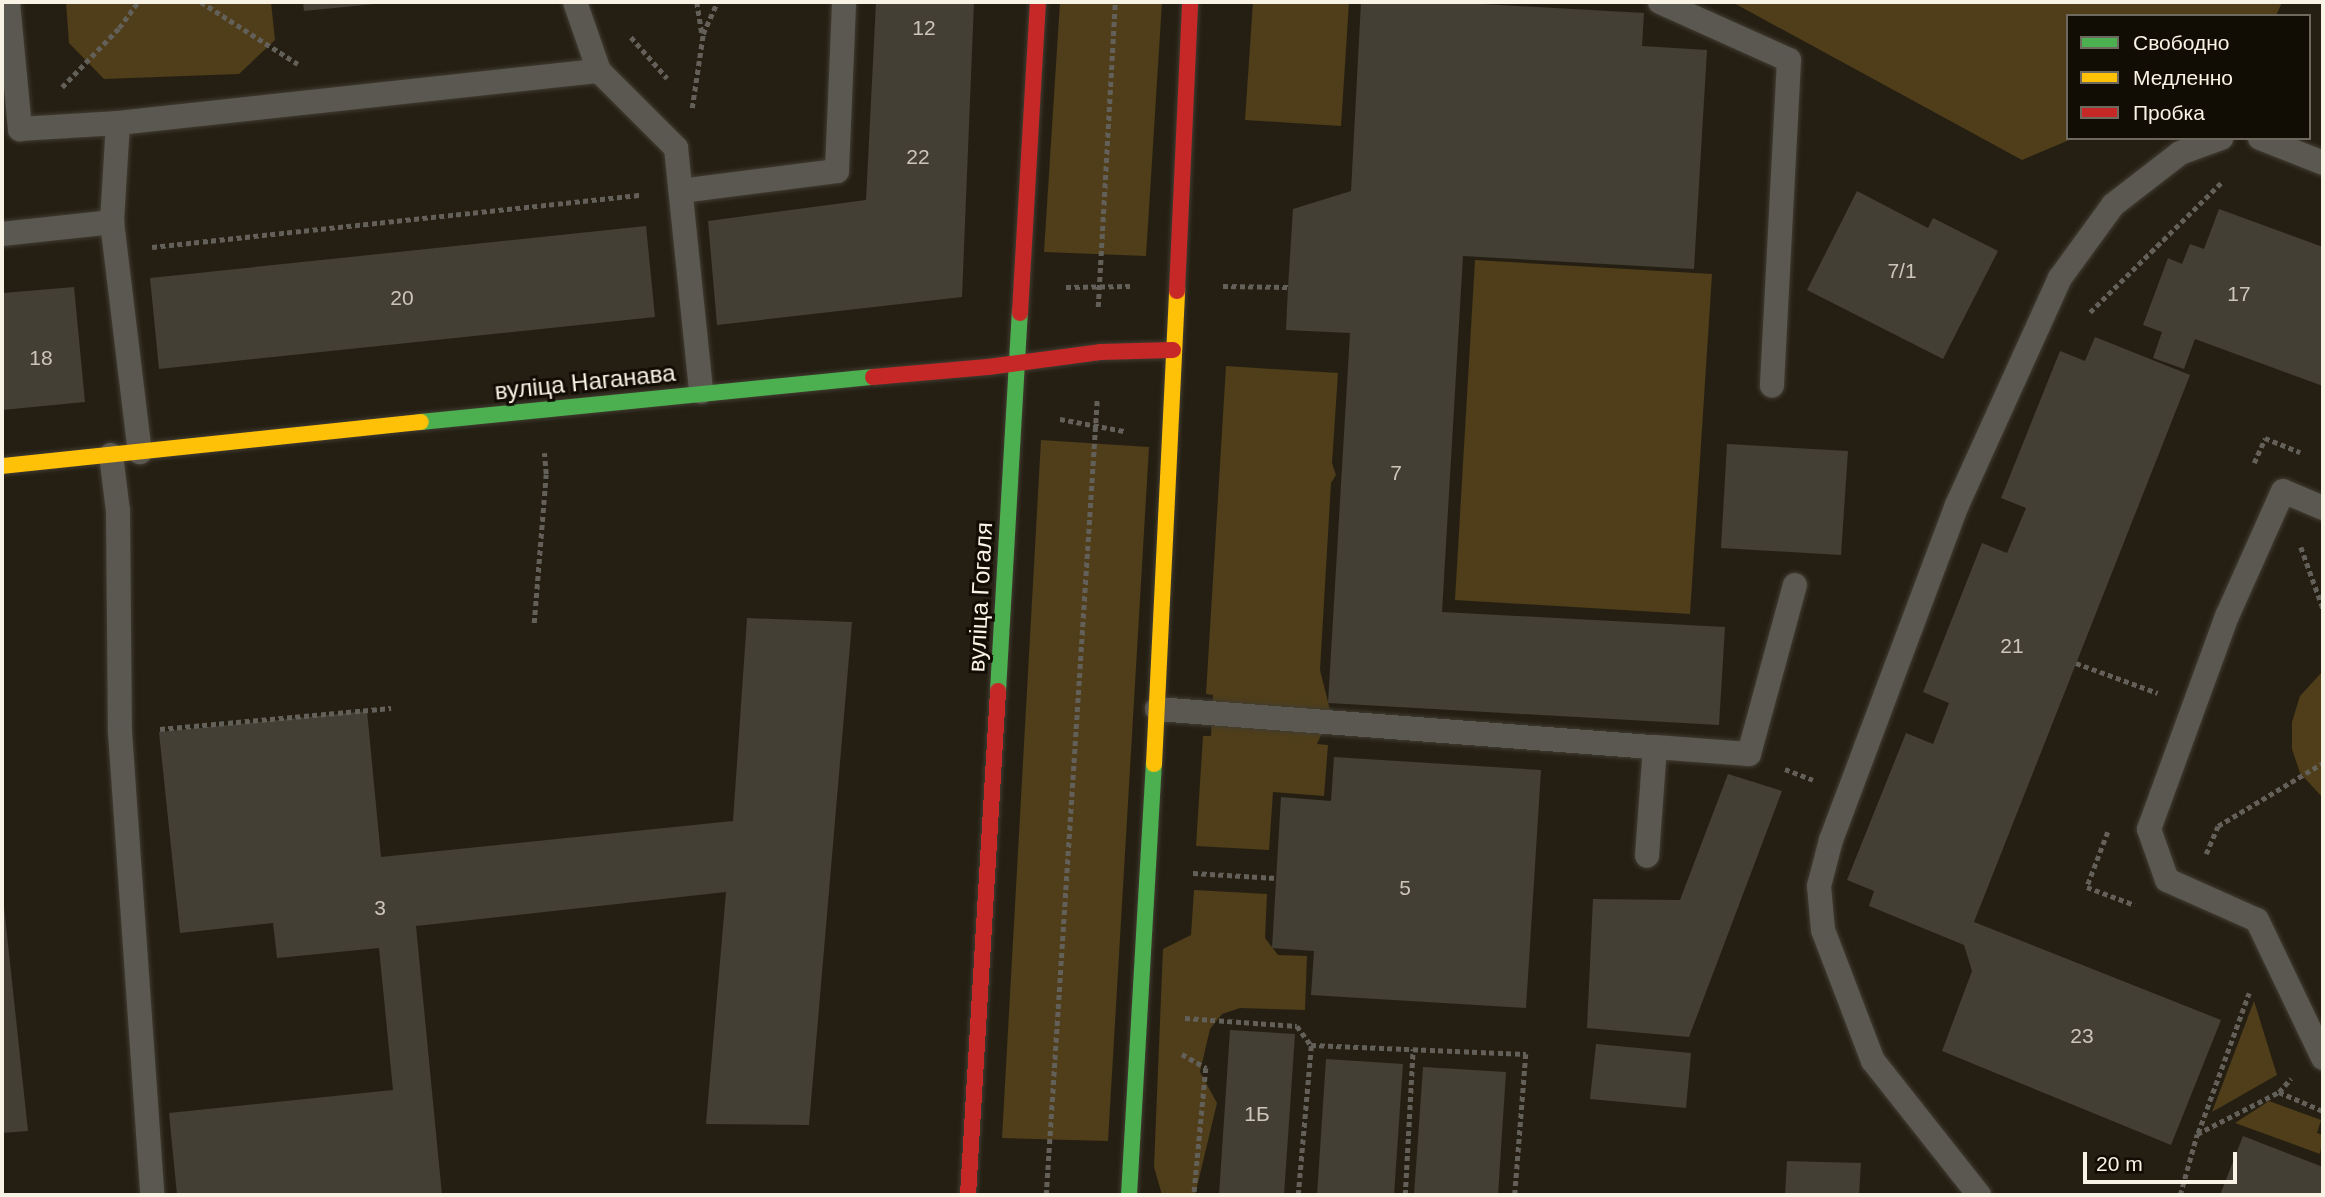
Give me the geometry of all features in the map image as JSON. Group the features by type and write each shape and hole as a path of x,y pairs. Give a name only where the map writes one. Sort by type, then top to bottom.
{"main road":[{"name":"вуліца Гогаля","path":"968,1195 1038,2"},
{"path":"1129,1195 1157,709 1190,2"},
{"name":"вуліца Наганава","path":"2,466 1017,363 1100,352 1173,350"}],"lane":[{"path":"8,2 20,129 118,123 599,71"},
{"path":"575,2 599,71 676,148 701,393"},
{"path":"681,191 837,171 844,2"},
{"path":"1660,2 1789,60 1772,386"},
{"path":"118,123 112,222 140,452"},
{"path":"1979,1195 1873,1061 1823,930 1819,886 1830,840 1957,505 2060,278 2113,205 2180,153 2216,140"},
{"path":"2265,140 2323,163"},
{"path":"2,234 112,222"},
{"path":"111,455 118,511 120,732 152,1195"},
{"path":"2323,508 2284,491 2227,616 2149,829 2167,880 2257,920 2323,1058"},
{"path":"1157,709 1749,754 1795,585"},
{"path":"1647,856 1655,747"}],"path":[{"path":"20,129 119,28 138,2"},
{"path":"201,2 350,97"},
{"path":"697,2 703,34"},
{"path":"676,148 692,108 703,34 717,2"},
{"path":"1046,1195 1100,352 1097,285 1115,2"},
{"path":"626,31 676,89"},
{"path":"684,98 692,108"},
{"path":"2082,321 2229,174"},
{"path":"117,250 681,191"},
{"path":"1220,286 1288,287"},
{"path":"1014,408 1095,428 1169,436"},
{"path":"534,623 546,474 543,447"},
{"path":"2076,663 2162,695"},
{"path":"120,732 391,708"},
{"path":"1749,754 1848,794"},
{"path":"2190,890 2218,826 2323,763"},
{"path":"1185,872 1276,878"},
{"path":"2087,887 2138,906"},
{"path":"2180,1195 2197,1134 2250,991"},
{"path":"1176,1017 1297,1026 1311,1045 1298,1195"},
{"path":"1311,1045 1526,1054 1515,1195"},
{"path":"1405,1195 1413,1049"},
{"path":"2285,1067 2290,1079"},
{"path":"2197,1134 2279,1092 2323,1111"}],"shaded area":[{"path":"66,2 271,2 275,40 239,74 104,79 69,43"},
{"path":"1060,2 1162,2 1146,256 1044,252"},
{"path":"1253,2 1349,2 1341,126 1245,120"},
{"path":"1732,2 2282,2 2277,14 2066,14 2066,140 2069,140 2022,160"},
{"path":"1475,260 1712,274 1690,614 1455,600"},
{"path":"1226,366 1338,373 1332,463 1336,475 1331,483 1320,670 1331,714 1317,744 1328,745 1324,796 1273,792 1269,850 1196,846 1203,736 1211,736 1213,695 1206,694"},
{"path":"1041,440 1149,447 1108,1141 1002,1138"},
{"path":"2323,671 2323,798 2300,773 2292,749 2292,722 2300,696"},
{"path":"1194,890 1267,894 1265,938 1278,955 1307,956 1305,1010 1240,1008 1222,1014 1210,1029 1200,1072 1217,1103 1195,1195 1162,1195 1154,1167 1163,949 1191,935"},
{"path":"2254,1001 2277,1075 2212,1112"},
{"path":"2269,1101 2321,1120 2317,1133 2323,1135 2320,1154 2235,1123"}],"building":[{"path":"303,2 374,2 374,4 304,11"},
{"path":"876,2 974,2 962,297 717,325 708,221 866,200"},
{"path":"1361,2 1445,2 1644,13 1642,46 1707,50 1694,269 1463,256 1442,612 1725,627 1719,725 1328,703 1350,333 1286,330 1288,287 1293,209 1351,191"},
{"path":"1857,191 1928,228 1933,218 1998,251 1943,359 1807,290"},
{"path":"2219,209 2323,247 2323,386 2195,339 2184,369 2153,358 2162,332 2143,325 2168,258 2182,264 2190,244 2204,249"},
{"path":"646,226 655,317 159,369 150,278"},
{"path":"74,287 85,402 2,410 3,293"},
{"path":"2095,337 2190,375 1974,922 2221,1020 2171,1145 1942,1051 1972,971 1964,945 1869,906 1874,891 1847,880 1906,733 1933,744 1949,703 1923,692 1982,543 2007,553 2026,508 2001,498 2060,351 2085,361"},
{"path":"1727,444 1848,451 1841,555 1721,548"},
{"path":"747,618 852,622 809,1125 706,1124 726,892 416,926 442,1195 177,1195 169,1113 393,1090 379,948 277,958 273,923 180,933 159,732 367,711 381,857 733,821"},
{"path":"1334,757 1541,770 1526,1008 1311,995 1314,951 1272,948 1281,797 1331,801"},
{"path":"1728,774 1782,791 1689,1037 1587,1028 1593,899 1680,900"},
{"path":"2,888 28,1131 2,1133"},
{"path":"1230,1030 1295,1034 1284,1195 1219,1195"},
{"path":"1596,1044 1691,1053 1686,1108 1590,1099"},
{"path":"1326,1059 1403,1064 1394,1195 1317,1195"},
{"path":"1423,1067 1506,1072 1498,1195 1414,1195"},
{"path":"2243,1136 2323,1167 2323,1195 2220,1195"},
{"path":"1787,1161 1861,1163 1859,1195 1785,1195"}],"traffic: fast":[{"path":"998,691 1020,313"},
{"path":"421,422 873,377"},
{"path":"1129,1195 1154,764"}],"traffic: slow":[{"path":"1154,764 1177,291"},
{"path":"2,466 421,422"}],"traffic: jam":[{"path":"1020,313 1038,2"},
{"path":"1177,291 1190,2"},
{"path":"873,377 988,367 1100,352 1173,350"},
{"path":"968,1195 998,691"}]}
